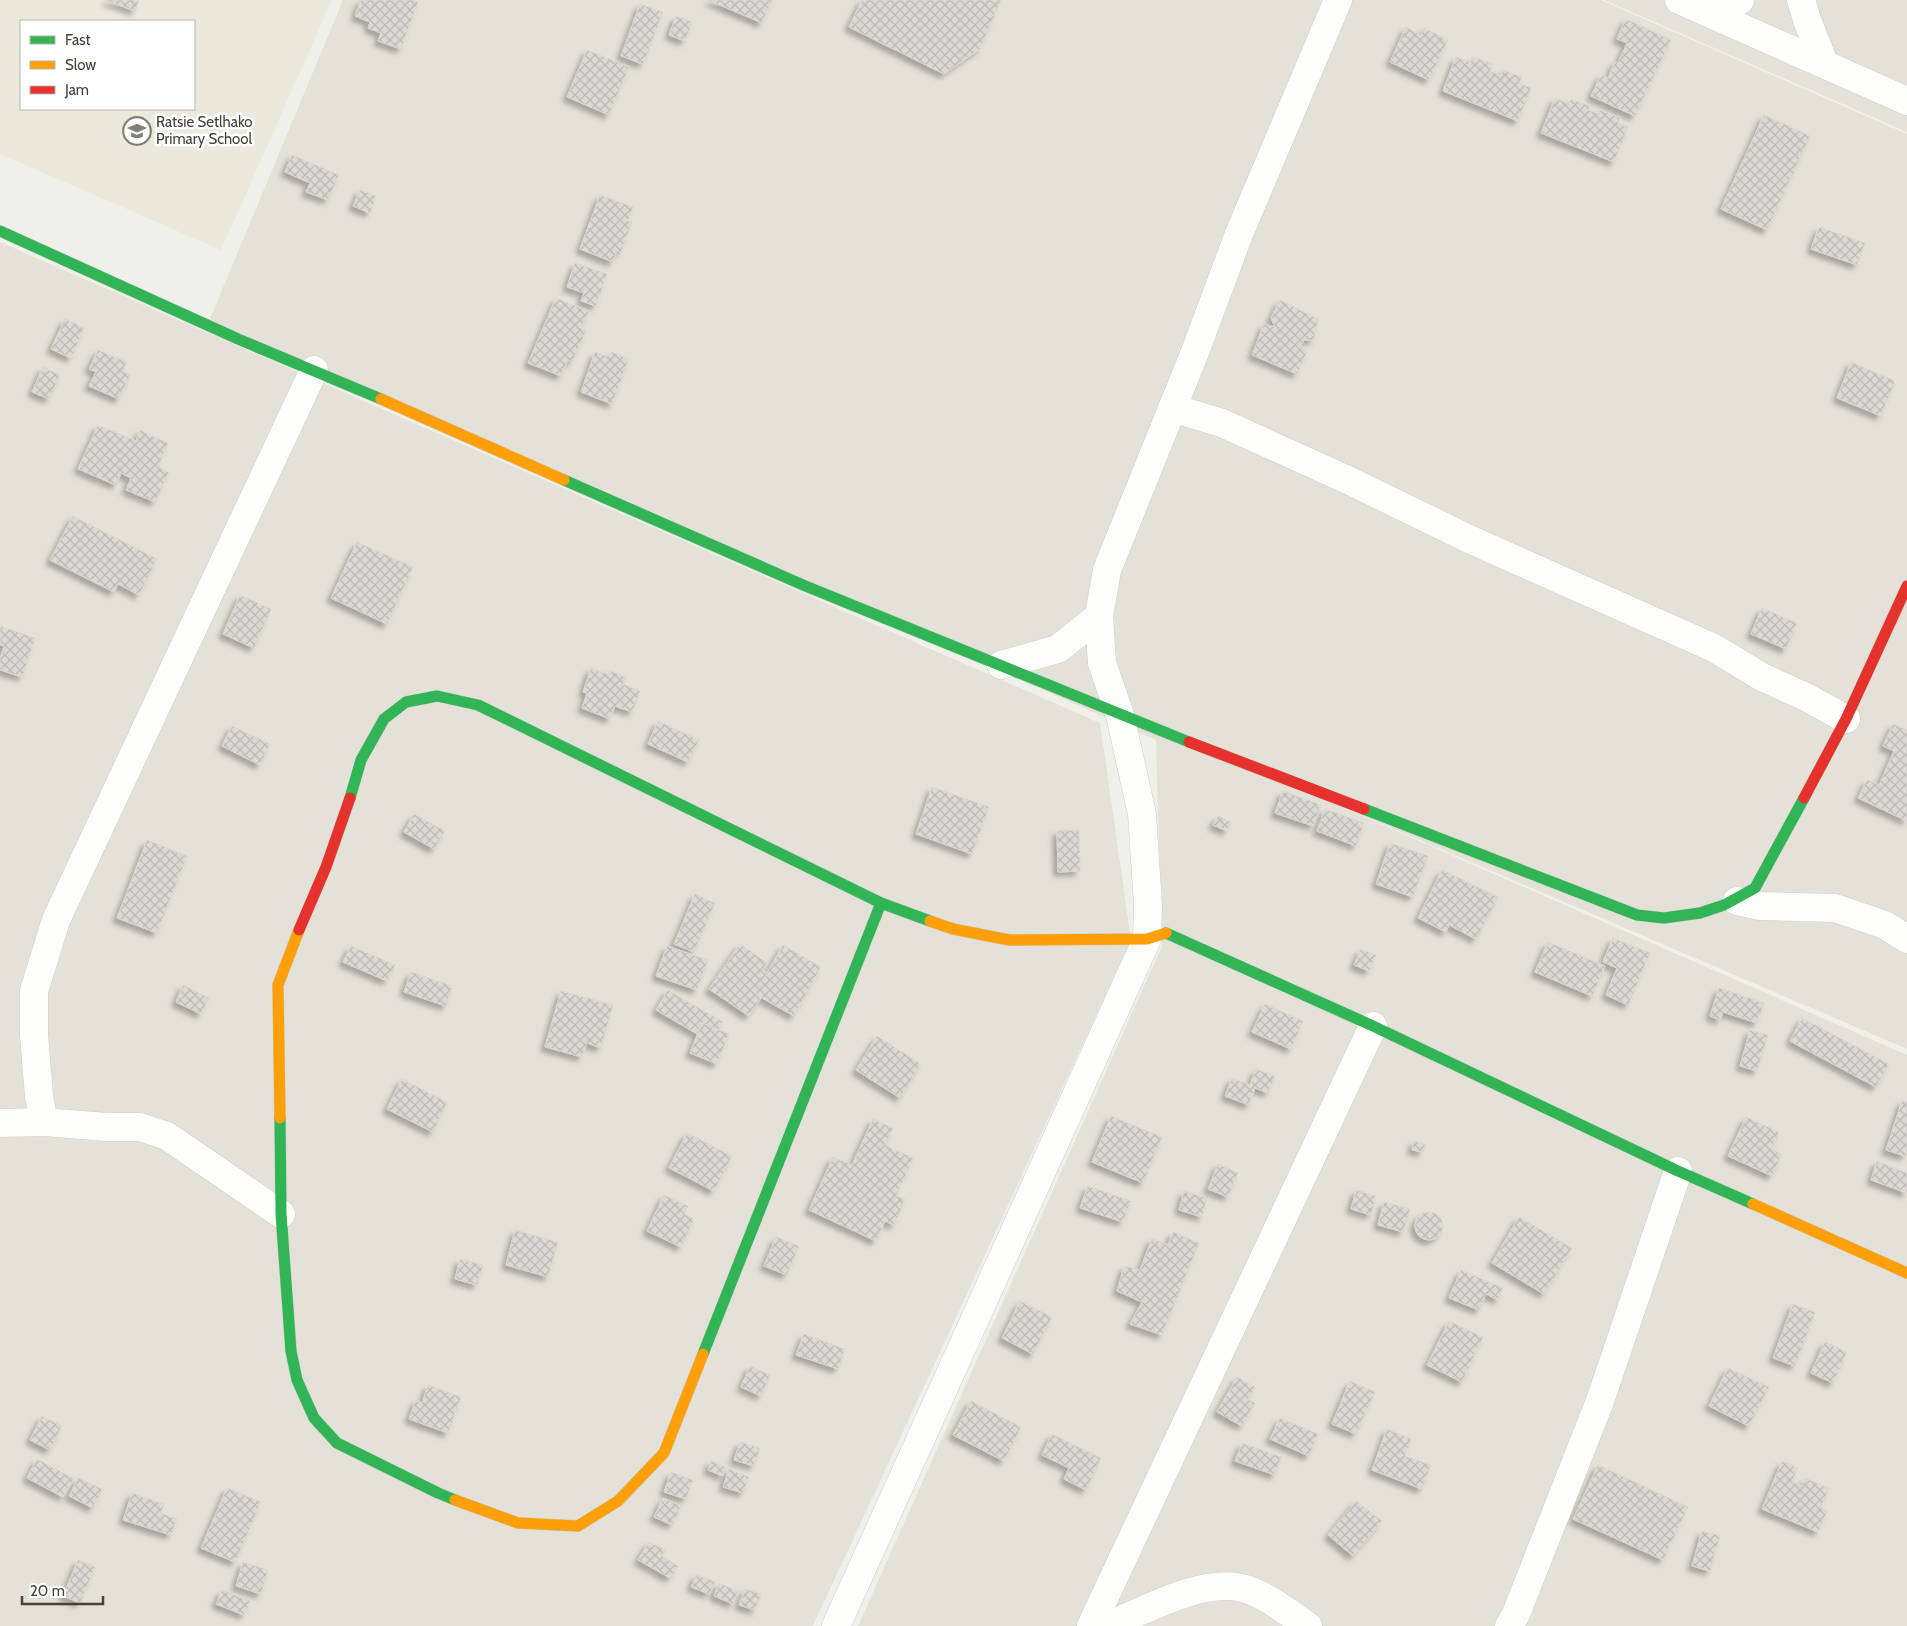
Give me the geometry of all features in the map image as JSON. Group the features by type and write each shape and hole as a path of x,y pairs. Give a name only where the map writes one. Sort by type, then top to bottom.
{"street":[{"path":"836,1626 1147,939 1148,905 1142,814 1120,714 1102,663 1098,616 1107,570 1239,234 1338,0"},
{"path":"1679,0 1907,101"},
{"path":"1714,15 1740,0"},
{"path":"1802,0 1807,20 1824,63"},
{"path":"0,231 238,340 314,370 803,585 1120,714 1637,915 1665,918 1694,914 1737,901 1755,888 1846,720 1907,586"},
{"path":"44,1122 39,1096 34,1035 34,991 56,920 314,370"},
{"path":"1172,408 1222,423 1350,481 1477,543 1706,644 1762,677 1806,697 1846,720"},
{"path":"1001,665 1058,649 1098,616"},
{"path":"881,903 664,1453 618,1501 578,1526 518,1523 438,1493 337,1443 314,1418 297,1380 291,1351 281,1214 278,985 338,834 361,760 384,719 406,702 437,696 478,705 881,903 953,930 1009,940 1147,939 1166,933 1373,1026 1678,1171 1907,1273"},
{"path":"1737,901 1760,906 1835,908 1885,924 1907,939"},
{"path":"1091,1626 1373,1026"},
{"path":"0,1123 44,1122 107,1127 140,1127 168,1136 281,1214"},
{"path":"1510,1626 1600,1401 1678,1171"},
{"path":"1108,1626 1173,1598 1205,1587 1241,1588 1263,1597 1308,1626"}],"shaded area":[{"name":"Ratsie Setlhako Primary School","path":"0,0 332,0 221,250 0,154"},
{"path":"343,0 1601,0 1907,134 1907,1049 1298,788 1907,1055 1907,1626 858,1626 1162,946 1156,740 209,321"},
{"path":"1604,0 1907,0 1907,132"},
{"path":"0,242 1100,723 1131,940 813,1626 0,1626"}],"building":[{"path":"105,0 139,0 135,11"},
{"path":"361,0 414,0 418,2 401,49 378,41 381,33 368,28 370,22 355,16"},
{"path":"708,0 772,0 762,23"},
{"path":"862,0 1001,0 980,49 944,74 849,27"},
{"path":"640,4 663,12 643,64 621,56"},
{"path":"676,16 692,22 685,41 669,35"},
{"path":"1626,19 1671,40 1635,116 1591,96 1601,75 1608,78 1615,62 1618,63 1627,43 1617,39"},
{"path":"1406,27 1421,35 1424,28 1448,40 1429,80 1390,62"},
{"path":"587,50 629,67 609,115 567,97"},
{"path":"1456,57 1470,62 1473,57 1493,64 1490,71 1501,76 1503,70 1522,77 1519,83 1531,88 1518,121 1443,91"},
{"path":"1555,98 1569,104 1571,99 1590,106 1588,110 1599,114 1600,110 1620,118 1618,123 1628,127 1614,162 1541,133"},
{"path":"1764,115 1810,136 1767,230 1721,209"},
{"path":"292,155 339,175 328,200 306,192 310,183 285,172"},
{"path":"360,190 376,196 370,213 353,206"},
{"path":"600,195 633,207 628,221 632,222 621,252 617,250 613,262 580,249"},
{"path":"1819,227 1865,243 1857,265 1811,249"},
{"path":"575,263 607,274 596,306 581,301 584,293 567,287"},
{"path":"556,298 589,311 581,328 586,331 572,362 568,360 561,376 528,363"},
{"path":"1280,300 1318,319 1314,340 1304,340 1300,347 1307,351 1297,374 1252,355 1264,324 1275,327 1271,318"},
{"path":"65,319 84,328 71,358 51,349"},
{"path":"98,350 127,362 122,371 130,375 119,399 89,386 96,372 89,369"},
{"path":"595,352 609,357 611,352 629,359 612,404 581,392"},
{"path":"1851,362 1895,381 1881,416 1837,398"},
{"path":"43,367 60,375 49,399 32,392"},
{"path":"98,425 136,441 140,430 168,443 158,467 169,472 155,502 126,490 131,478 121,473 116,485 78,469"},
{"path":"73,516 157,559 139,595 118,584 114,592 50,560"},
{"path":"357,542 413,567 387,624 331,598"},
{"path":"240,595 271,609 254,648 223,634"},
{"path":"1762,608 1797,623 1786,649 1751,634"},
{"path":"0,626 35,638 22,677 0,670 0,659 4,646 0,645"},
{"path":"591,668 609,675 610,671 626,677 623,684 640,691 632,712 615,706 610,719 582,708 587,693 583,692"},
{"path":"658,721 699,740 688,762 648,744"},
{"path":"1893,724 1907,730 1907,821 1858,798 1867,780 1879,785 1894,751 1883,746"},
{"path":"232,726 270,744 260,765 222,746"},
{"path":"932,787 989,807 972,854 916,834"},
{"path":"1283,791 1321,805 1313,826 1275,813"},
{"path":"1325,809 1364,823 1356,846 1317,831"},
{"path":"414,814 445,831 434,849 404,832"},
{"path":"1218,816 1231,822 1227,831 1213,825"},
{"path":"1079,830 1080,871 1058,872 1057,831"},
{"path":"147,840 187,856 157,933 117,918"},
{"path":"1390,843 1428,856 1413,897 1376,884"},
{"path":"1442,870 1498,897 1476,939 1449,925 1446,932 1418,918"},
{"path":"695,894 715,903 694,952 674,944"},
{"path":"1613,938 1650,953 1628,1005 1606,995 1617,968 1603,962"},
{"path":"1548,942 1605,966 1592,996 1535,972"},
{"path":"740,944 767,963 762,970 775,978 749,1016 709,989"},
{"path":"783,945 821,967 794,1016 755,994"},
{"path":"351,946 395,965 387,981 343,962"},
{"path":"667,946 708,960 697,990 656,976"},
{"path":"1361,949 1376,955 1369,971 1354,965"},
{"path":"411,972 452,986 446,1006 404,992"},
{"path":"183,985 209,998 201,1014 176,1002"},
{"path":"1719,988 1764,1003 1757,1023 1723,1012 1720,1020 1710,1016"},
{"path":"668,990 723,1022 711,1042 656,1010"},
{"path":"561,991 613,1005 601,1048 587,1043 582,1057 545,1047"},
{"path":"1265,1004 1303,1021 1291,1049 1252,1032"},
{"path":"1802,1018 1889,1064 1876,1087 1790,1041"},
{"path":"702,1023 729,1034 717,1064 690,1053"},
{"path":"1750,1030 1768,1035 1757,1071 1740,1066"},
{"path":"877,1036 921,1064 900,1098 856,1070"},
{"path":"1256,1069 1275,1076 1268,1093 1255,1088 1249,1105 1225,1096 1232,1078 1250,1085"},
{"path":"402,1079 447,1102 433,1132 387,1109"},
{"path":"1902,1101 1907,1102 1907,1152 1905,1156 1886,1150"},
{"path":"1111,1116 1162,1137 1143,1183 1092,1162"},
{"path":"1746,1117 1779,1132 1771,1149 1782,1154 1772,1176 1728,1156"},
{"path":"873,1119 893,1128 885,1145 913,1158 896,1196 905,1199 894,1225 885,1221 876,1241 809,1210 833,1157 852,1165"},
{"path":"687,1133 732,1156 714,1191 669,1168"},
{"path":"1414,1141 1425,1144 1423,1152 1412,1150"},
{"path":"1877,1161 1907,1173 1907,1193 1871,1180"},
{"path":"1218,1164 1238,1173 1228,1197 1208,1189"},
{"path":"1088,1186 1131,1201 1123,1222 1080,1208"},
{"path":"1356,1190 1376,1196 1371,1215 1351,1209"},
{"path":"1184,1191 1207,1198 1202,1217 1179,1210"},
{"path":"664,1195 688,1206 684,1214 694,1219 681,1247 647,1231"},
{"path":"1384,1202 1410,1209 1403,1232 1378,1225"},
{"path":"1429,1212 1439,1216 1443,1226 1439,1236 1429,1240 1419,1236 1415,1226 1419,1216"},
{"path":"1519,1217 1572,1248 1544,1294 1492,1263"},
{"path":"515,1230 558,1242 548,1277 506,1265"},
{"path":"1173,1232 1199,1243 1162,1335 1130,1324 1142,1302 1117,1291 1124,1266 1140,1270 1152,1238 1168,1245"},
{"path":"776,1237 799,1246 787,1275 764,1266"},
{"path":"460,1259 483,1265 477,1285 455,1279"},
{"path":"1461,1270 1503,1288 1498,1300 1486,1294 1479,1310 1449,1298"},
{"path":"1020,1301 1052,1317 1033,1354 1002,1338"},
{"path":"1793,1304 1815,1312 1795,1366 1773,1358"},
{"path":"1449,1321 1483,1337 1462,1382 1427,1365"},
{"path":"804,1334 845,1349 838,1369 796,1355"},
{"path":"1825,1342 1847,1352 1833,1383 1811,1373"},
{"path":"750,1366 770,1375 761,1396 741,1387"},
{"path":"1728,1368 1769,1387 1749,1426 1709,1406"},
{"path":"1237,1377 1255,1387 1248,1399 1255,1403 1242,1426 1217,1412"},
{"path":"1350,1381 1375,1392 1356,1434 1332,1424"},
{"path":"428,1385 461,1397 448,1433 409,1419 416,1400 422,1403"},
{"path":"971,1401 1021,1427 1004,1461 953,1435"},
{"path":"42,1416 62,1426 50,1450 30,1440"},
{"path":"1280,1418 1318,1434 1309,1456 1270,1439"},
{"path":"1387,1429 1411,1439 1405,1456 1431,1465 1422,1489 1372,1470"},
{"path":"1052,1434 1101,1458 1086,1490 1064,1479 1069,1468 1042,1455"},
{"path":"740,1442 760,1448 754,1466 734,1460"},
{"path":"1242,1443 1281,1457 1275,1475 1235,1461"},
{"path":"37,1459 74,1479 63,1497 27,1478"},
{"path":"711,1461 726,1467 723,1476 708,1470"},
{"path":"1782,1461 1798,1468 1792,1482 1802,1486 1805,1478 1829,1488 1821,1508 1827,1511 1818,1532 1762,1509"},
{"path":"1598,1465 1688,1507 1663,1560 1573,1519"},
{"path":"729,1469 749,1477 743,1493 723,1487"},
{"path":"671,1472 693,1480 686,1499 664,1492"},
{"path":"78,1478 102,1489 93,1508 69,1496"},
{"path":"227,1488 261,1502 235,1562 201,1548"},
{"path":"132,1493 164,1504 161,1513 177,1519 171,1535 123,1520"},
{"path":"663,1498 681,1506 672,1525 654,1517"},
{"path":"1356,1501 1382,1521 1353,1556 1328,1535"},
{"path":"1702,1531 1720,1536 1710,1571 1692,1566"},
{"path":"649,1542 665,1550 662,1556 678,1566 670,1578 638,1560"},
{"path":"78,1560 95,1567 80,1603 63,1596"},
{"path":"243,1562 268,1570 261,1594 236,1586"},
{"path":"697,1574 715,1582 709,1594 691,1587"},
{"path":"719,1583 738,1591 733,1604 714,1596"},
{"path":"745,1589 761,1594 755,1610 739,1605"},
{"path":"222,1590 250,1601 244,1615 216,1604"}],"traffic: fast":[{"path":"0,231 238,339 381,399"},
{"path":"564,480 803,585 1189,742"},
{"path":"350,798 361,760 384,719 406,702 437,696 478,705 881,903 930,921"},
{"path":"1364,809 1637,915 1664,918 1700,913 1724,905 1755,888 1804,798"},
{"path":"703,1354 881,903"},
{"path":"1166,933 1373,1026 1678,1171 1753,1204"},
{"path":"280,1118 281,1214 291,1351 297,1380 314,1418 337,1443 455,1500"}],"traffic: slow":[{"path":"381,399 564,480"},
{"path":"930,921 953,929 1009,940 1147,939 1166,933"},
{"path":"280,1118 278,985 299,930"},
{"path":"1753,1204 1907,1273"},
{"path":"455,1500 518,1523 578,1526 618,1501 664,1453 703,1354"}],"traffic: jam":[{"path":"1804,798 1846,719 1907,586"},
{"path":"1189,742 1364,809"},
{"path":"299,930 326,867 350,798"}],"place":[{"name":"Ratsie Setlhako Primary School","path":"137,131"}]}
